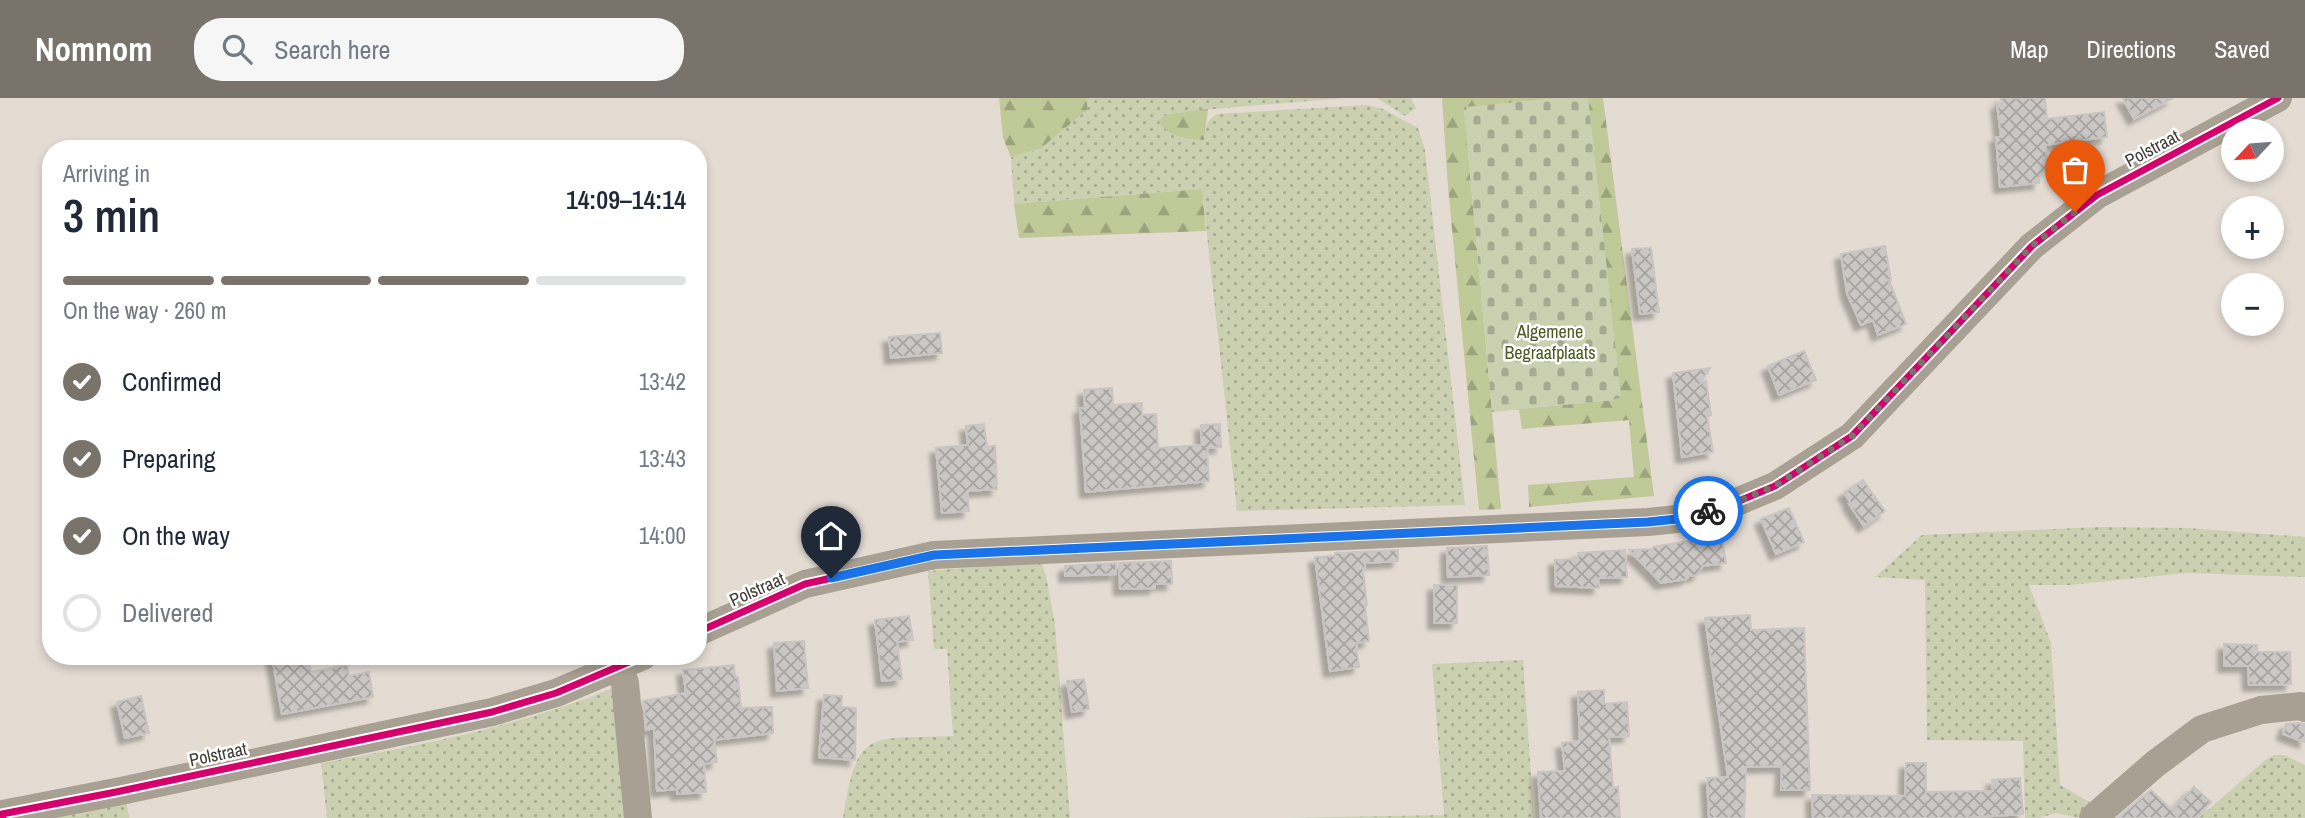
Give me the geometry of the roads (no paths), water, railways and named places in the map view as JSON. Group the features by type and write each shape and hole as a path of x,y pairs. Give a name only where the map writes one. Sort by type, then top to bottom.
{"street":[{"name":"Polstraat","path":"707,628 805,584 934,555 1648,522 1677,519 1727,506 1775,486 1852,436 2032,246 2097,195 2277,98"},
{"name":"Polstraat","path":"2,815 492,712 556,693 624,665"},
{"name":"Polstraat","path":"630,665 625,683 638,818"},
{"path":"2093,818 2155,764 2202,729 2261,710 2301,706 2305,708"}],"park label":[{"name":"Algemene Begraafplaats","path":"1550,341"}]}
